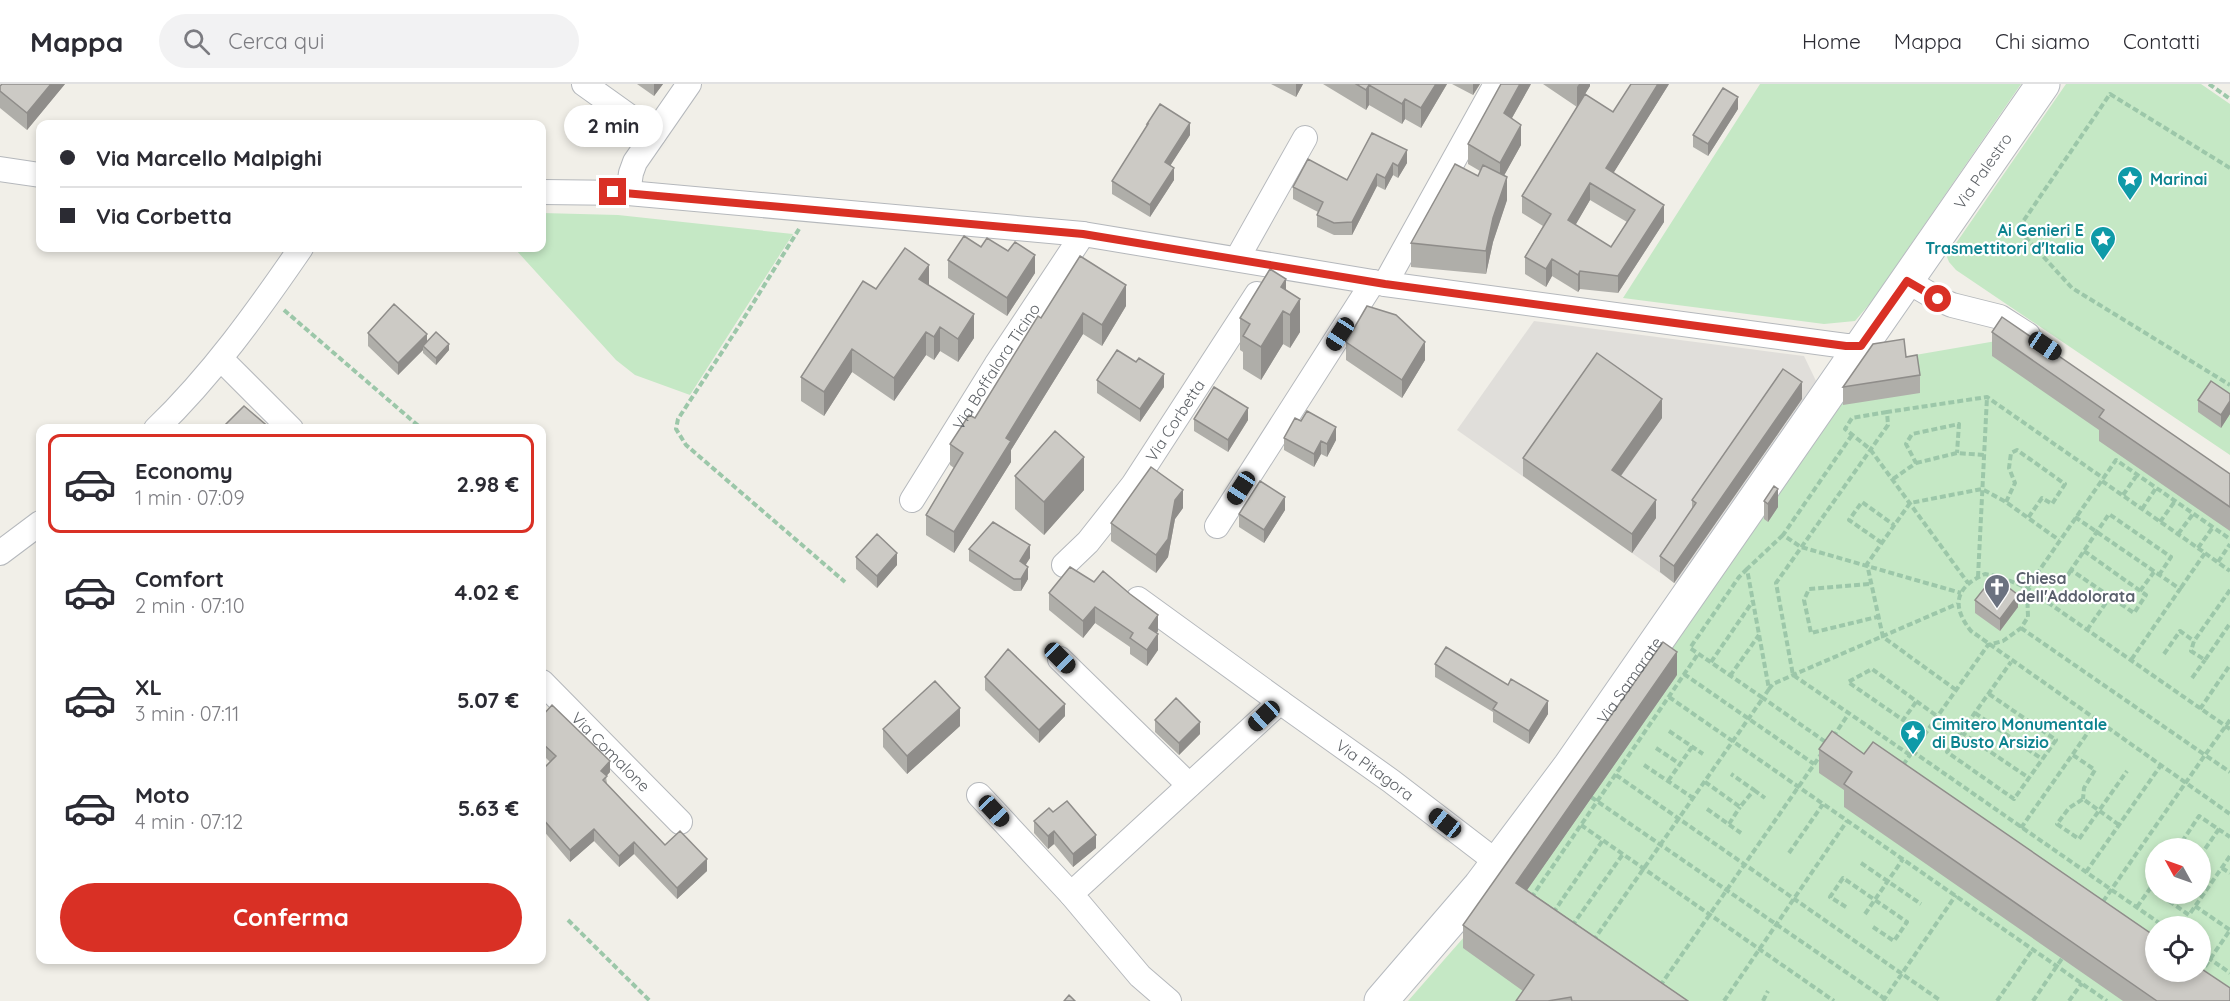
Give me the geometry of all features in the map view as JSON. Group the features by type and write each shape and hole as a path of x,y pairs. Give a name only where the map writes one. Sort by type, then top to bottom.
{"street":[{"path":"584,84 654,134"},
{"path":"628,193 632,168 689,84"},
{"path":"1217,526 1379,283 1496,84"},
{"name":"Via Palestro","path":"1861,346 2043,84"},
{"path":"1238,259 1305,138"},
{"path":"0,169 36,174"},
{"path":"546,192 628,193 1083,234 1379,283 1846,346 1861,346"},
{"name":"Via Boffalora Ticino","path":"912,500 996,364 1083,234"},
{"path":"161,424 221,359 298,252"},
{"name":"Via Corbetta","path":"1064,565 1088,542 1133,485 1275,265"},
{"path":"1907,281 1952,305 2000,317 2046,347"},
{"name":"Via Samarate","path":"1381,1001 1498,863 1570,766 1861,346"},
{"path":"221,359 286,424"},
{"path":"0,553 36,526"},
{"name":"Via Pitagora","path":"1138,599 1391,781 1498,863"},
{"path":"1060,658 1189,785"},
{"name":"Via Comalone","path":"546,686 680,822"},
{"path":"1071,894 1280,702"},
{"path":"979,795 1071,894 1140,976 1168,1001"}],"path":[{"path":"2209,84 2230,99"},
{"path":"2230,168 2110,94 2018,229 2072,288 2230,385"},
{"path":"793,239 678,419 676,429 686,445 845,582"},
{"path":"268,296 416,424"},
{"path":"1978,577 1987,397"},
{"path":"1968,583 1870,449 1845,429 1852,418 1987,397 2230,571"},
{"path":"1887,412 1888,424 1776,583 1793,675 2150,916"},
{"path":"1916,463 1906,444 1912,434 1959,424 1957,453"},
{"path":"1828,744 1690,648 1739,577 1783,535 1852,435"},
{"path":"2006,502 2015,483 2009,468 2011,453 2017,450 2065,484 2052,504 2042,498 2028,518"},
{"path":"1893,479 1916,463 1957,453 1984,455"},
{"path":"1897,774 1988,645 2003,642 2021,628 2028,617 2027,588 2116,460 2230,539"},
{"path":"2123,495 2137,475"},
{"path":"2142,509 2156,488"},
{"path":"1956,690 1883,637 1869,584 1867,564 1910,503 1982,489 2006,502 2059,540"},
{"path":"2160,522 2175,501"},
{"path":"1882,543 1849,520 1862,502 1894,525"},
{"path":"2178,534 2193,513"},
{"path":"2063,582 2109,514 2171,557 2159,575"},
{"path":"2075,517 2180,589"},
{"path":"2198,548 2213,527"},
{"path":"1783,535 1801,547 1867,564 1961,593"},
{"path":"2218,562 2230,544"},
{"path":"2071,570 2134,613 2146,595 2084,551"},
{"path":"2131,660 2205,553"},
{"path":"1747,569 1769,689"},
{"path":"2140,591 2154,572"},
{"path":"2228,728 2027,588 1993,574 1985,574 1968,583 1961,593 1957,604 1963,621 1971,632 2230,814"},
{"path":"1869,584 1809,589 1804,600 1811,633 1877,617"},
{"path":"2205,660 2191,651 2194,641 2230,590"},
{"path":"2087,630 2110,597"},
{"path":"1711,662 1754,601"},
{"path":"1589,946 1773,684 1957,604"},
{"path":"2192,678 2229,625"},
{"path":"2021,628 2230,772"},
{"path":"2164,654 2180,631 2194,641"},
{"path":"1730,676 1759,635"},
{"path":"1527,903 1698,654"},
{"path":"1989,694 2056,740 2013,799 1947,752 2012,662"},
{"path":"2200,709 2230,665"},
{"path":"1916,702 1903,720 1848,682 1872,669 1938,716"},
{"path":"1684,674 1814,764"},
{"path":"1669,697 2107,1001"},
{"path":"1656,993 1849,713"},
{"path":"1975,713 2042,759"},
{"path":"2096,911 2205,755 2228,728 2230,720"},
{"path":"2021,828 2096,721"},
{"path":"1669,731 1703,754"},
{"path":"1961,732 2028,778"},
{"path":"1668,781 1692,747"},
{"path":"1656,748 1680,764"},
{"path":"2073,755 2095,770 2084,788 2083,799"},
{"path":"1644,765 1693,798"},
{"path":"2086,872 2161,765"},
{"path":"2083,799 2069,808 2057,824 2079,839 2127,771"},
{"path":"1731,774 1765,798"},
{"path":"1616,775 1941,1001"},
{"path":"1705,782 1740,807"},
{"path":"1729,825 1754,790"},
{"path":"1592,797 1885,1000 1956,896"},
{"path":"2083,799 2119,825"},
{"path":"1789,853 1822,804"},
{"path":"1707,809 1741,833"},
{"path":"2184,838 2199,816 2230,837"},
{"path":"1724,1001 1847,820"},
{"path":"1581,825 1834,1001"},
{"path":"2211,840 2219,829"},
{"path":"1549,918 1603,840"},
{"path":"1568,932 1623,854"},
{"path":"2173,904 2189,915 2230,856"},
{"path":"1865,914 1903,860"},
{"path":"1861,863 1921,904"},
{"path":"2222,868 2230,873"},
{"path":"1846,907 1830,897 1843,878 1907,922 1894,941 1873,927"},
{"path":"2137,907 2145,895"},
{"path":"2195,906 2230,930 2211,958"},
{"path":"568,920 650,1001"},
{"path":"1996,1001 2033,949"},
{"path":"2033,1001 2063,957"},
{"path":"2211,960 2230,973"},
{"path":"2070,1001 2082,983"},
{"path":"1763,1001 1768,991"}],"shaded area":[{"path":"1534,321 1804,356 1816,381 1676,584 1457,430"}],"green space":[{"path":"1760,84 2021,84 1872,301 1855,321 1824,324 1623,298"},
{"path":"2066,84 2201,84 2230,104 2230,455 1956,270 1949,262 1947,257 1950,252"},
{"path":"546,213 618,215 793,234 690,395 635,375 616,360 518,252 546,252"},
{"name":"Cimitero Monumentale di Busto Arsizio","path":"2002,340 2230,498 2230,1001 1408,1001 1500,896 1869,363"}],"building":[{"path":"2,84 51,84 27,113 0,91"},
{"path":"1356,84 1436,84 1421,108 1405,99 1402,104 1369,85 1366,90"},
{"path":"1501,84 1520,84 1504,113 1521,125 1500,163 1468,144"},
{"path":"1631,84 1658,84 1606,168 1664,205 1618,276 1580,271 1578,275 1552,259 1546,269 1525,257 1551,214 1522,196 1585,94 1613,112","holes":["1590,183 1635,210 1611,247 1568,220"]},
{"path":"1723,88 1738,97 1708,144 1693,135"},
{"path":"1160,104 1190,123 1165,162 1174,168 1150,205 1112,181"},
{"path":"1372,133 1407,150 1398,166 1393,163 1385,178 1377,174 1352,222 1334,223 1317,215 1323,202 1293,187 1308,159 1347,180"},
{"path":"1455,164 1478,176 1483,165 1507,177 1493,218 1486,251 1411,243"},
{"path":"964,236 981,247 987,238 1008,251 1015,242 1035,255 1007,298 948,260"},
{"path":"905,248 929,265 919,279 974,314 958,339 940,327 934,337 926,332 894,378 852,349 824,392 801,377 863,281 876,289"},
{"path":"1080,256 1126,285 1102,325 1083,313 1006,438 1011,441 954,532 926,515 963,453 950,444 969,415 975,418 1038,316 1041,318"},
{"path":"1270,269 1286,279 1281,287 1300,299 1290,315 1283,311 1261,347 1243,336 1250,324 1240,318"},
{"path":"394,304 427,334 398,363 368,333"},
{"path":"1367,306 1396,315 1425,342 1402,380 1346,342"},
{"path":"2002,317 2230,474 2230,507 2099,417 2104,410 1992,332"},
{"path":"436,332 449,344 436,358 423,346"},
{"path":"1904,339 1906,357 1917,355 1920,375 1843,387 1873,344"},
{"path":"1117,350 1136,362 1139,358 1164,374 1140,409 1097,380"},
{"path":"1597,353 1662,399 1612,470 1656,500 1632,534 1523,458"},
{"path":"1783,369 1802,382 1674,566 1660,556 1696,503 1692,500"},
{"path":"2211,381 2230,394 2230,401 2221,415 2198,400"},
{"path":"1214,387 1248,408 1228,440 1194,419"},
{"path":"244,406 265,424 226,424"},
{"path":"1307,411 1336,427 1327,444 1321,441 1314,454 1284,438 1295,418 1301,421"},
{"path":"1055,431 1084,457 1044,502 1015,476"},
{"path":"1151,467 1183,490 1175,500 1168,539 1156,555 1111,523"},
{"path":"1260,481 1285,497 1264,530 1239,514"},
{"path":"1774,486 1778,489 1768,504 1764,501"},
{"path":"993,522 1030,545 1020,561 1028,567 1021,579 1014,579 969,549"},
{"path":"877,534 897,553 877,576 856,557"},
{"path":"1070,567 1094,582 1103,571 1158,615 1149,628 1158,634 1147,650 1130,638 1133,633 1095,607 1083,621 1049,593"},
{"path":"1994,576 2018,595 2000,619 1975,600"},
{"path":"1663,642 1677,652 1516,883 1688,1001 1572,1001 1571,997 1548,1001 1516,1001 1534,975 1463,925"},
{"path":"1446,647 1508,685 1511,679 1548,701 1529,731 1493,709 1497,703 1435,664"},
{"path":"1008,649 1065,704 1039,730 985,677"},
{"path":"935,681 960,708 907,756 883,729"},
{"path":"1176,698 1200,722 1179,743 1155,720"},
{"path":"552,705 610,761 601,771 607,776 603,780 665,845 680,831 707,859 677,888 634,842 619,856 594,829 570,850 546,823 546,766 556,756 546,747 546,712"},
{"path":"1832,731 1864,754 1873,742 2145,929 2145,982 2211,982 2211,975 2230,988 2230,1001 2157,1001 1844,784 1852,772 1819,749"},
{"path":"1067,801 1096,835 1073,854 1054,831 1048,836 1034,821 1049,808 1053,812"},
{"path":"1069,995 1075,1001 1064,1001"}],"place":[{"name":"Marinai","path":"2130,202"},
{"name":"Ai Genieri E Trasmettitori d'Italia","path":"2103,262"},
{"name":"Chiesa dell'Addolorata","path":"1997,610"},
{"name":"Cimitero Monumentale di Busto Arsizio","path":"1913,756"}],"route":[{"path":"613,192 1083,234 1385,284 1846,346 1861,346 1907,281 1938,299"}]}
